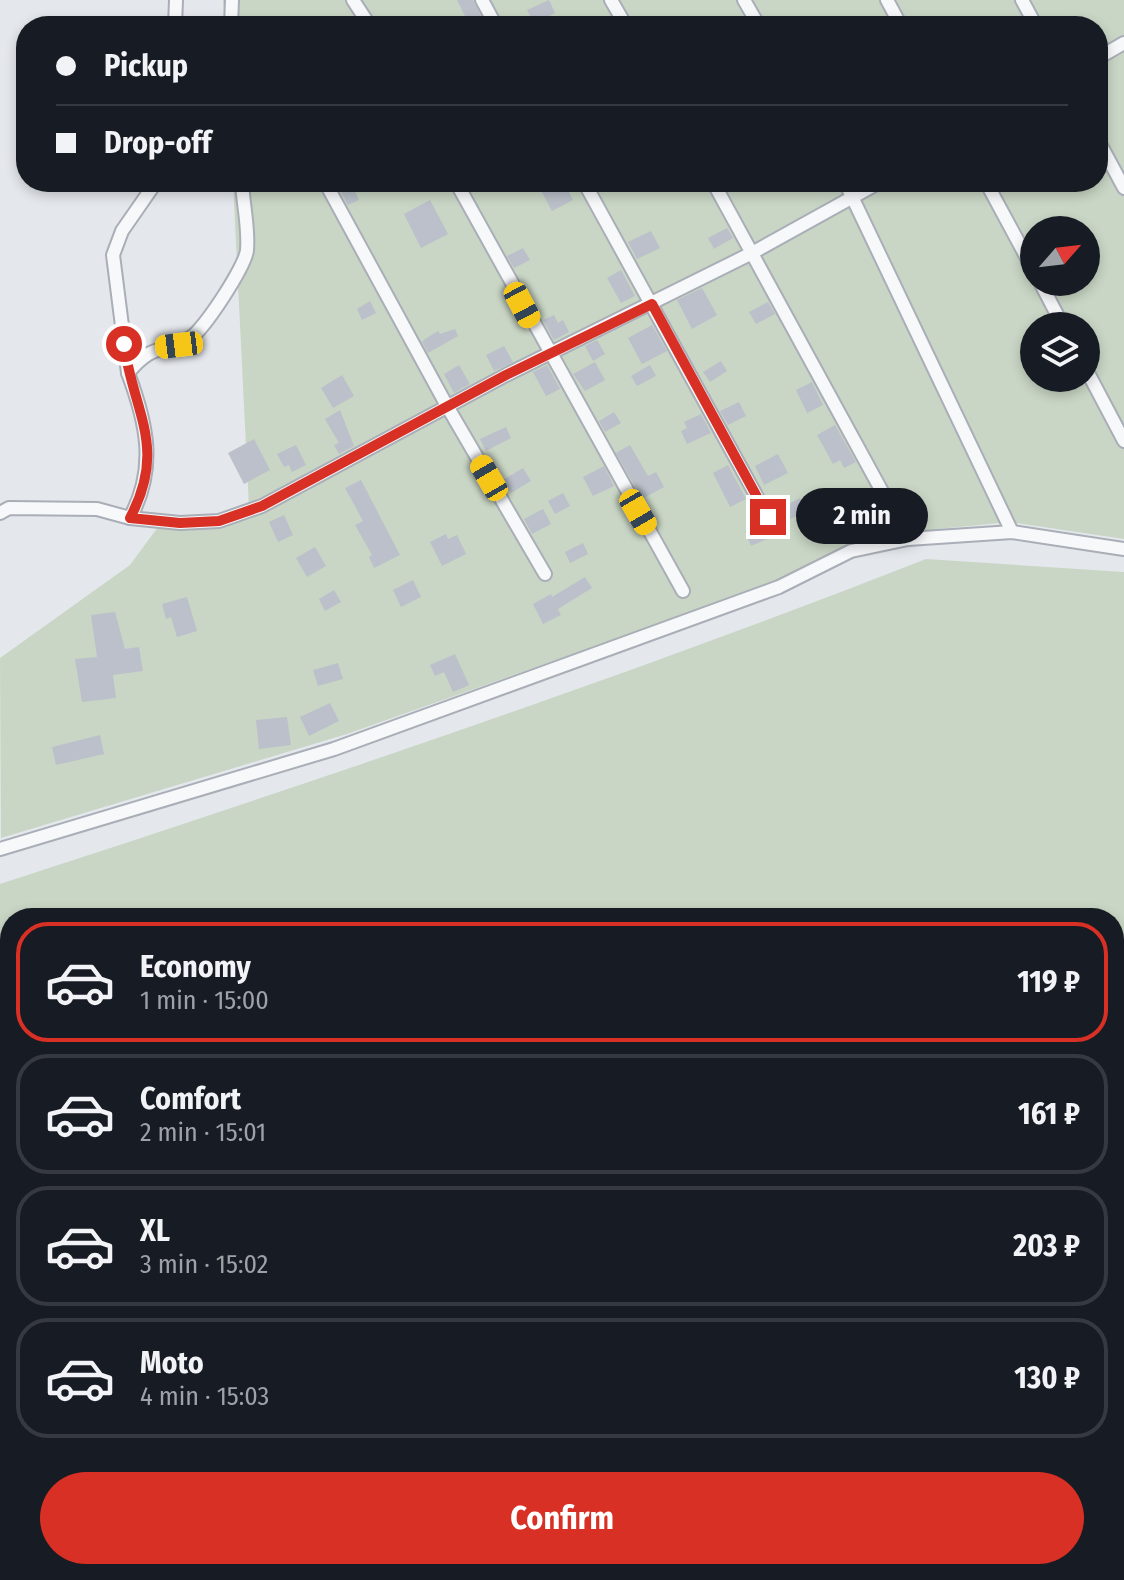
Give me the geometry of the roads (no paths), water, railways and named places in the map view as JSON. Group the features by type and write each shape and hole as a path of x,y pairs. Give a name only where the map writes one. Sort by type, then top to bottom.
{"street":[{"path":"1108,158 1124,188"},
{"path":"130,518 145,484 148,451 145,418 128,373 113,255 122,231 149,192"},
{"path":"128,373 146,353 179,345 197,334 230,283 247,253 243,192"},
{"path":"330,192 447,406 545,574"},
{"path":"461,192 548,354 683,591"},
{"path":"590,192 768,517"},
{"path":"718,192 908,539"},
{"path":"850,192 1012,532"},
{"path":"0,513 9,508 97,509 130,518 180,523 219,521 262,506 447,406 752,253 862,192"},
{"path":"991,192 1020,245"},
{"path":"1098,392 1124,441"},
{"path":"0,849 334,749 779,587 851,551 908,539 1012,532 1124,549"}]}
